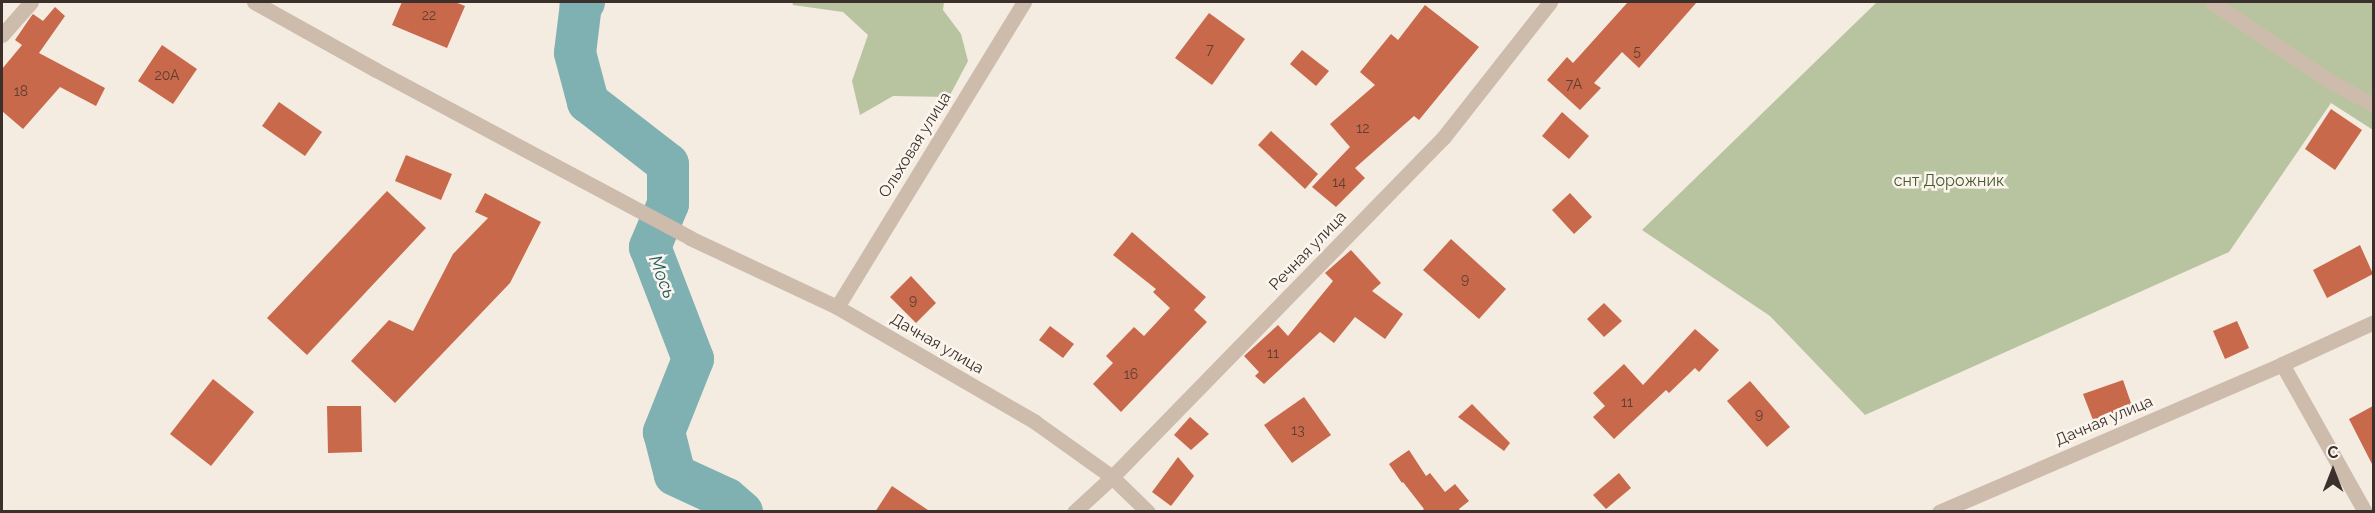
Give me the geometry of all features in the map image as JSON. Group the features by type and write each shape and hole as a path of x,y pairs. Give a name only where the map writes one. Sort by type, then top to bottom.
{"street":[{"path":"2,35 31,2"},
{"name":"Дачная улица","path":"254,2 690,238 837,307 1035,422 1112,477 1148,512"},
{"name":"Ольховая улица","path":"837,307 1024,2"},
{"name":"Речная улица","path":"1074,512 1112,477 1443,138 1550,2"},
{"path":"2212,2 2331,82 2373,105"},
{"name":"Дачная улица","path":"1939,512 2283,364 2373,322"},
{"path":"2283,364 2365,512"}],"green space":[{"path":"792,2 944,2 943,10 961,34 968,61 949,97 893,96 860,115 852,81 868,35 843,12 793,5"},
{"name":"снт Дорожник","path":"1877,2 2373,2 2373,130 2331,103 2229,252 1865,415 1770,316 1642,230"}],"building":[{"path":"402,2 455,2 465,6 447,48 392,25"},
{"path":"1628,2 1697,2 1639,68 1622,52 1594,83 1601,88 1580,110 1547,80 1567,57 1573,63"},
{"path":"1425,5 1479,47 1419,120 1414,116 1355,168 1365,178 1336,207 1312,187 1350,147 1330,124 1375,85 1360,72 1391,34 1398,40"},
{"path":"55,7 65,16 39,53 105,88 96,106 60,87 23,129 2,111 2,69 22,45 15,40 33,14 43,21"},
{"path":"1209,13 1245,39 1212,85 1175,58"},
{"path":"162,45 197,69 173,104 138,81"},
{"path":"1302,50 1329,71 1316,86 1290,64"},
{"path":"279,102 322,132 305,156 262,126"},
{"path":"2331,109 2362,130 2335,170 2305,149"},
{"path":"1562,112 1589,136 1569,159 1542,136"},
{"path":"1271,131 1318,174 1305,189 1258,145"},
{"path":"406,155 452,174 441,200 395,181"},
{"path":"387,191 426,228 307,355 267,318"},
{"path":"485,193 541,222 510,283 395,403 351,361 389,320 413,331 453,254 488,218 475,212"},
{"path":"1570,193 1592,217 1574,234 1552,210"},
{"path":"1132,232 1206,297 1194,310 1207,322 1121,412 1093,384 1113,363 1106,356 1134,327 1144,336 1170,308 1153,292 1156,289 1113,255"},
{"path":"1451,239 1506,289 1479,319 1423,270"},
{"path":"2360,245 2373,274 2327,298 2313,270"},
{"path":"1351,250 1381,283 1372,291 1403,314 1385,339 1355,317 1334,343 1320,332 1264,384 1255,376 1259,372 1244,356 1278,325 1288,336 1333,281 1325,273"},
{"path":"911,276 936,303 916,323 890,297"},
{"path":"1604,303 1622,321 1604,337 1587,319"},
{"path":"2237,321 2249,348 2225,359 2213,331"},
{"path":"1050,326 1074,344 1063,358 1039,340"},
{"path":"1695,329 1719,350 1699,372 1695,368 1669,393 1666,390 1614,439 1593,417 1605,406 1593,393 1624,364 1643,385"},
{"path":"213,379 254,412 211,466 170,434"},
{"path":"2123,380 2132,406 2093,420 2083,394"},
{"path":"1750,381 1790,427 1767,447 1727,401"},
{"path":"1304,397 1331,435 1292,463 1264,425"},
{"path":"1472,404 1510,443 1504,451 1458,417"},
{"path":"327,406 361,406 362,452 328,453"},
{"path":"2373,406 2373,466 2349,419"},
{"path":"1190,417 1209,434 1191,450 1174,435"},
{"path":"1409,450 1426,476 1430,473 1445,492 1455,484 1469,501 1459,509 1461,512 1420,512 1424,509 1389,464"},
{"path":"1178,457 1194,476 1171,506 1152,492"},
{"path":"1619,473 1631,488 1606,509 1593,495"},
{"path":"892,486 931,512 875,512"}],"waterway":[{"name":"Мось","path":"584,2 581,4 575,53 588,102 668,164 668,204 650,247 693,359 664,432 675,475 727,499 742,512"}]}
